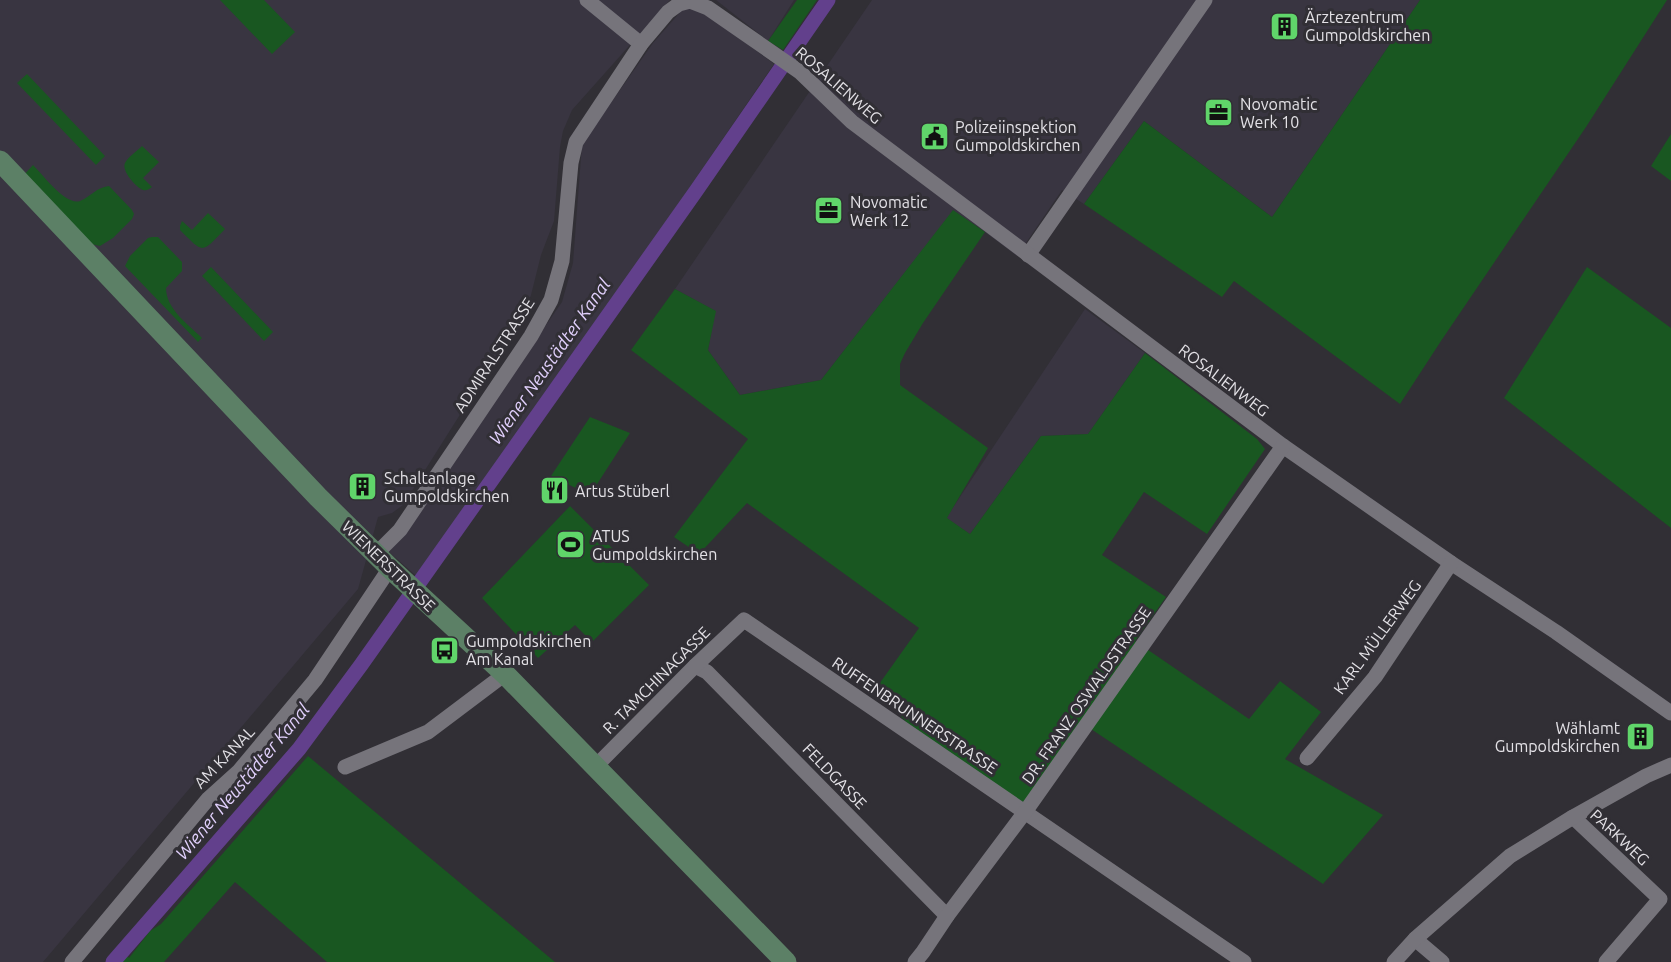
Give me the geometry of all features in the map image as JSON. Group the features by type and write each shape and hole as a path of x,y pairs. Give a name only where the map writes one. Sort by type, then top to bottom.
{"street":[{"path":"587,0 641,44"},
{"path":"1028,255 1205,0"},
{"name":"ADMIRALSTRASSE","path":"389,567 400,530 531,336 551,300 562,261 571,163 576,142 641,44 668,12 679,4 690,1 708,8 773,53"},
{"name":"ROSALIENWEG","path":"773,53 796,69 852,122 1283,446 1671,713"},
{"name":"WIENERSTRASSE","path":"0,161 310,488 389,567 505,674 786,962"},
{"name":"DR. FRANZ OSWALDSTRASSE","path":"924,959 946,916 1025,812 1283,446"},
{"name":"KARL MÜLLERWEG","path":"1307,758 1375,677 1451,563"},
{"name":"AM KANAL","path":"72,962 208,799 240,771 315,680 389,567"},
{"name":"RUFFENBRUNNERSTRASSE","path":"744,620 1244,962"},
{"name":"R. TAMCHINAGASSE","path":"595,767 744,620"},
{"name":"FELDGASSE","path":"695,666 707,672 946,916"},
{"path":"345,767 428,732 505,674"},
{"path":"1394,962 1415,939 1510,856 1573,817 1646,776 1671,765"},
{"name":"PARKWEG","path":"1573,817 1660,899 1606,962"},
{"path":"1415,939 1442,962"}],"shaded area":[{"path":"0,0 670,0 572,110 563,131 560,147 554,221 541,255 524,313 403,505 392,513 378,517 358,589 43,962 0,962"},
{"path":"716,0 794,0 768,41"},
{"path":"872,0 1420,0 1272,217 1144,121 1084,204 1062,190 1017,256 953,211 821,380 740,395 708,350 715,311 675,289"},
{"path":"690,1 774,64 421,580 389,552 562,302 573,263 582,144 653,43"},
{"path":"1085,309 1145,353 1088,434 1041,436 970,534 946,518"}],"green space":[{"path":"220,0 264,0 295,32 272,54"},
{"path":"797,0 817,0 783,50 768,41"},
{"path":"1420,0 1667,0 1586,127 1400,404 1234,281 1222,297 1084,204 1144,121 1272,217"},
{"path":"27,74 105,156 96,165 17,83"},
{"path":"1671,134 1671,181 1651,166"},
{"path":"142,146 159,162 143,178 152,187 148,190 140,189 134,183 127,175 124,166"},
{"path":"33,165 62,194 74,201 80,201 100,188 109,186 132,210 134,214 132,219 113,238 100,246 91,244 23,176"},
{"path":"953,210 985,232 923,323 900,364 900,385 988,448 947,518 970,534 1041,436 1088,434 1145,353 1257,439 1265,449 1207,534 1144,492 1102,555 1166,597 1135,641 1249,719 1280,681 1321,712 1285,759 1383,815 1323,884 1085,725 1025,805 906,722 877,687 919,628 747,503 699,554 674,537 748,439 631,350 675,289 716,311 708,350 740,395 821,380"},
{"path":"208,213 225,229 207,247 202,248 180,230 180,226 182,221 192,230"},
{"path":"158,237 182,262 182,271 166,288 167,296 179,316 202,338 198,342 125,266 130,256 148,238"},
{"path":"211,267 273,332 264,341 202,276"},
{"path":"1587,267 1671,328 1671,528 1504,398"},
{"name":"ATUS Gumpoldskirchen","path":"590,417 630,433 590,495 551,476"},
{"name":"ATUS Gumpoldskirchen","path":"570,506 649,585 592,642 575,625 538,658 482,598"},
{"path":"308,756 555,962 327,962 235,882 164,962 120,962 126,955 129,958 150,931 161,924"}],"waterway":[{"name":"Wiener Neustädter Kanal","path":"113,962 299,749 361,665 696,191 828,0"}],"place":[{"name":"Ärztezentrum Gumpoldskirchen","path":"1284,26"},
{"name":"Novomatic Werk 10","path":"1219,113"},
{"name":"Polizeiinspektion Gumpoldskirchen","path":"934,136"},
{"name":"Novomatic Werk 12","path":"829,211"},
{"name":"Schaltanlage Gumpoldskirchen","path":"363,487"},
{"name":"Artus Stüberl","path":"554,491"},
{"name":"ATUS Gumpoldskirchen","path":"571,545"},
{"name":"Gumpoldskirchen Am Kanal","path":"445,650"},
{"name":"Wählamt Gumpoldskirchen","path":"1641,737"}]}
